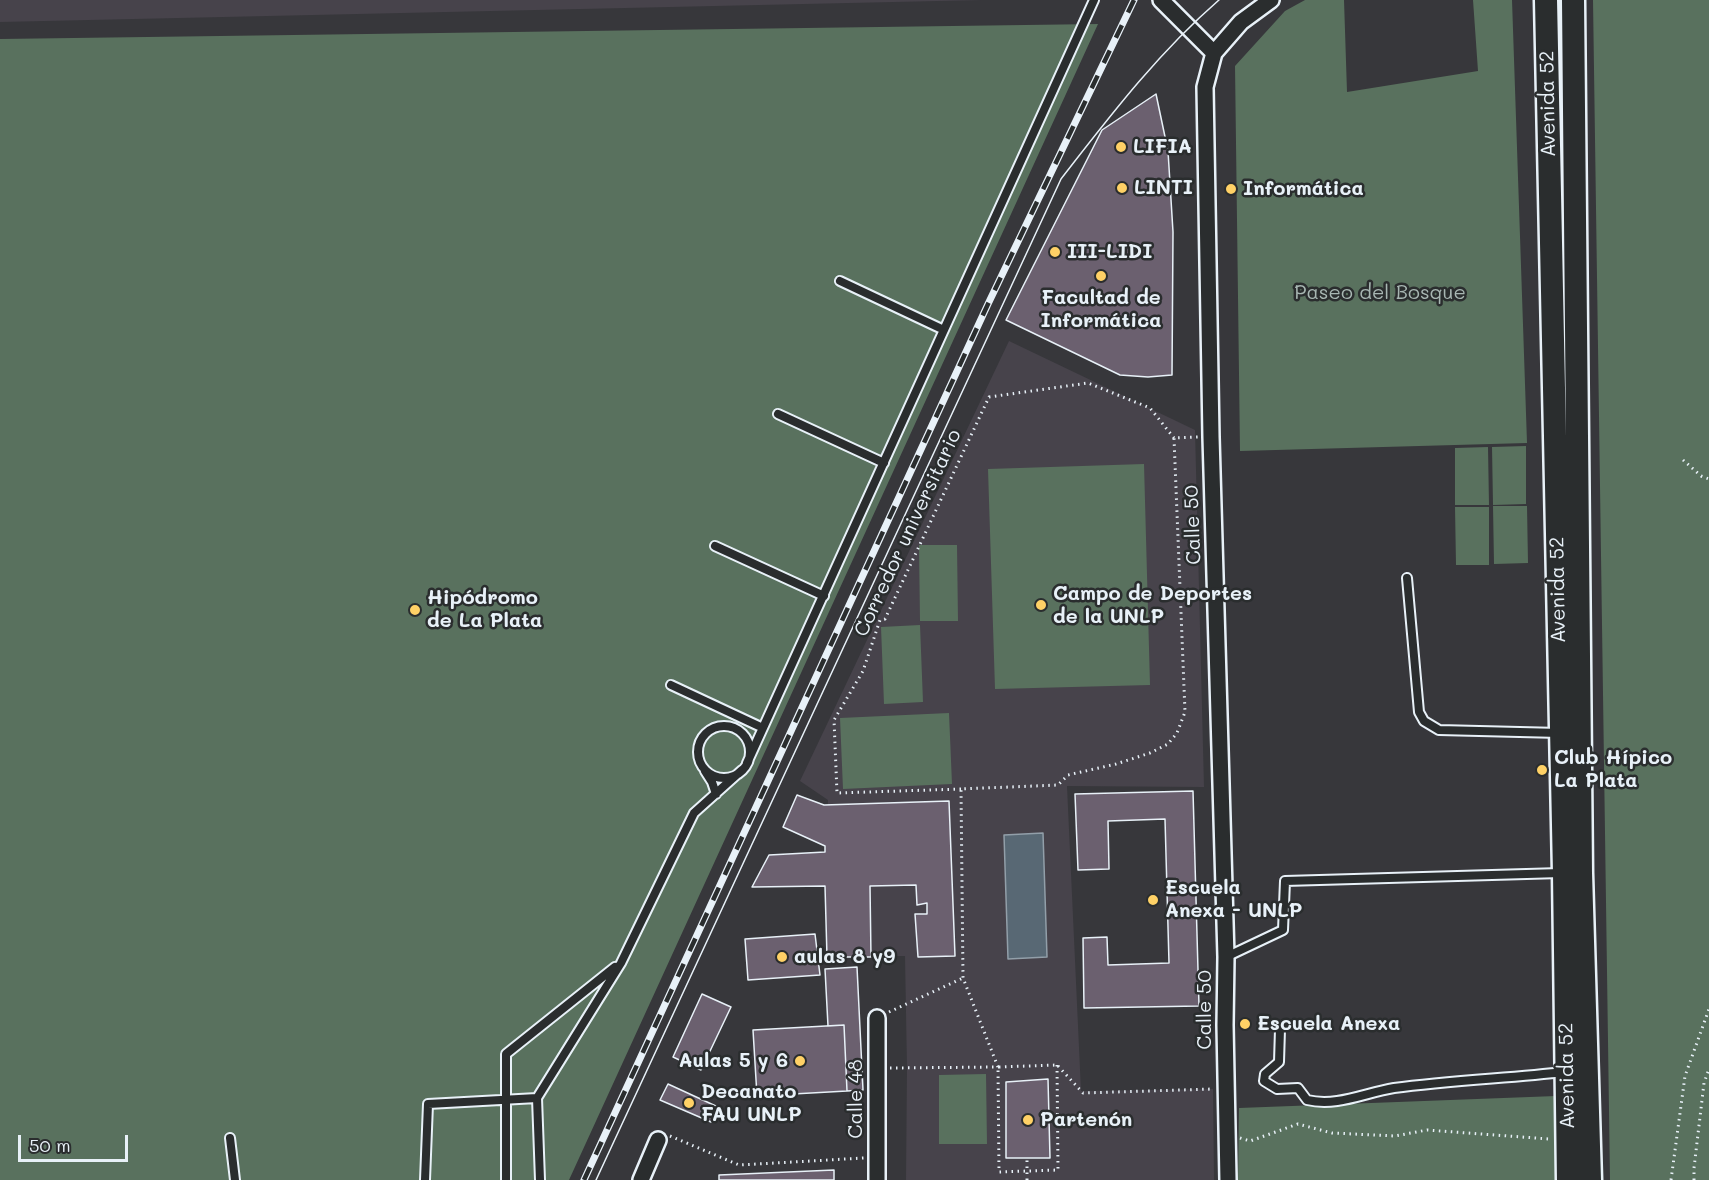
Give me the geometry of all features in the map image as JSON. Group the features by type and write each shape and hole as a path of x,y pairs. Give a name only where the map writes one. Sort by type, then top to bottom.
{"main road":[{"name":"Avenida 52","path":"1546,0 1561,733 1573,873 1590,1180"},
{"name":"Avenida 52","path":"1568,1180 1567,1072 1573,873 1573,0"}],"street":[{"path":"1161,0 1214,53 1241,22 1271,0"},
{"name":"Calle 50","path":"1214,53 1205,87 1211,437 1226,957 1228,1180"},
{"name":"Calle 48","path":"877,1018 877,1180"},
{"path":"640,1180 663,1138"}],"lane":[{"path":"540,1180 537,1098 621,963 694,813 744,767 1094,0"},
{"path":"840,281 944,330"},
{"path":"778,414 884,463"},
{"path":"715,546 824,596"},
{"path":"1407,578 1419,712 1424,721 1439,730 1561,733"},
{"path":"671,685 763,728"},
{"path":"702,766 709,772 725,777 734,775 744,767 749,747 747,739 735,728 719,726 705,734 701,740 698,749 702,766 716,794"},
{"path":"1226,957 1283,930 1285,880 1573,873"},
{"path":"506,1180 506,1054 621,963"},
{"path":"1280,1029 1279,1062 1265,1074 1264,1081 1277,1089 1298,1088 1307,1100 1315,1102 1351,1099 1392,1089 1567,1072"},
{"path":"425,1180 428,1104 537,1098"},
{"path":"230,1138 235,1180"}],"path":[{"name":"Corredor universitario","path":"1088,383 1150,408 1174,438 1185,712 1177,733 1168,744 1150,753 1116,764 1068,775 1058,785 837,793 834,720 863,671 880,620 885,619 989,397 1088,383"},
{"path":"1174,438 1211,437"},
{"path":"1683,460 1701,476 1709,478"},
{"path":"961,789 963,978 998,1067 999,1172 1058,1170 1058,1065"},
{"path":"877,1018 963,978"},
{"path":"1671,1180 1685,1076 1709,1009"},
{"path":"1058,1065 1083,1093 1227,1088"},
{"path":"877,1068 1058,1065"},
{"path":"1694,1180 1704,1083 1709,1069"},
{"path":"1227,1133 1250,1141 1298,1124 1332,1133 1395,1136 1437,1130 1568,1141"},
{"path":"663,1138 739,1165 876,1157"},
{"path":"1027,1158 1027,1180"}],"shaded area":[{"path":"0,0 983,0 0,22"},
{"name":"Campo de Deportes de la UNLP","path":"1009,341 1195,430 1204,787 1067,786 1081,1091 1213,1089 1214,1180 906,1180 905,956 872,956 868,880 826,878 828,800 800,781"}],"green space":[{"name":"Paseo del Bosque","path":"1305,0 1344,0 1347,92 1478,71 1473,0 1512,0 1527,443 1240,451 1235,66 1285,11"},
{"path":"1593,0 1709,0 1709,1180 1610,1180"},
{"name":"Hipódromo de La Plata","path":"1098,24 569,1180 0,1180 0,39"},
{"path":"1526,446 1526,504 1493,505 1492,447"},
{"path":"1488,447 1489,505 1455,505 1455,448"},
{"path":"1144,464 1150,685 995,689 988,469"},
{"path":"1493,506 1527,506 1528,563 1494,564"},
{"path":"1455,507 1489,507 1489,565 1456,565"},
{"path":"919,545 957,545 958,621 920,621"},
{"path":"920,625 923,702 884,704 881,627"},
{"path":"949,713 952,784 843,789 840,718"},
{"path":"986,1074 987,1144 939,1144 939,1075"},
{"path":"1556,1096 1558,1180 1238,1180 1239,1108"}],"water":[{"path":"1043,833 1047,957 1008,959 1004,835"}],"building":[{"name":"Facultad de Informática","path":"1156,94 1168,151 1173,232 1172,375 1148,377 1120,375 1006,320 1102,130"},
{"path":"1193,791 1199,1006 1084,1008 1083,938 1107,937 1108,965 1169,963 1165,819 1108,821 1109,869 1078,870 1075,794"},
{"path":"797,795 824,805 949,801 955,956 918,957 915,914 927,914 927,903 917,905 916,885 870,886 871,957 827,957 825,886 752,887 769,855 825,852 825,846 783,827"},
{"name":"aulas 8 y9","path":"815,934 820,975 748,980 745,939"},
{"path":"857,967 863,1090 847,1091 844,1025 828,1026 825,969"},
{"path":"702,994 731,1007 701,1070 673,1057"},
{"name":"Aulas 5 y 6","path":"844,1025 847,1091 757,1096 753,1030"},
{"name":"Partenón","path":"1048,1079 1050,1158 1006,1158 1006,1082"},
{"name":"Decanato FAU UNLP","path":"668,1084 718,1107 711,1122 660,1100"},
{"path":"834,1170 834,1180 719,1180 719,1175"}],"tram line":[{"path":"596,1180 1061,179 1155,63 1219,0"}],"railway":[{"path":"584,1180 988,304 1134,0"}],"place":[{"name":"LIFIA","path":"1121,147"},
{"name":"LINTI","path":"1122,188"},
{"name":"Informática","path":"1231,189"},
{"name":"III-LIDI","path":"1055,252"},
{"name":"Facultad de Informática","path":"1101,276"},
{"name":"Campo de Deportes de la UNLP","path":"1041,605"},
{"name":"Hipódromo de La Plata","path":"415,610"},
{"name":"Club Hípico La Plata","path":"1542,770"},
{"name":"Escuela Anexa - UNLP","path":"1153,900"},
{"name":"aulas 8 y9","path":"782,957"},
{"name":"Escuela Anexa","path":"1245,1024"},
{"name":"Aulas 5 y 6","path":"800,1061"},
{"name":"Decanato FAU UNLP","path":"689,1103"},
{"name":"Partenón","path":"1028,1120"}]}
